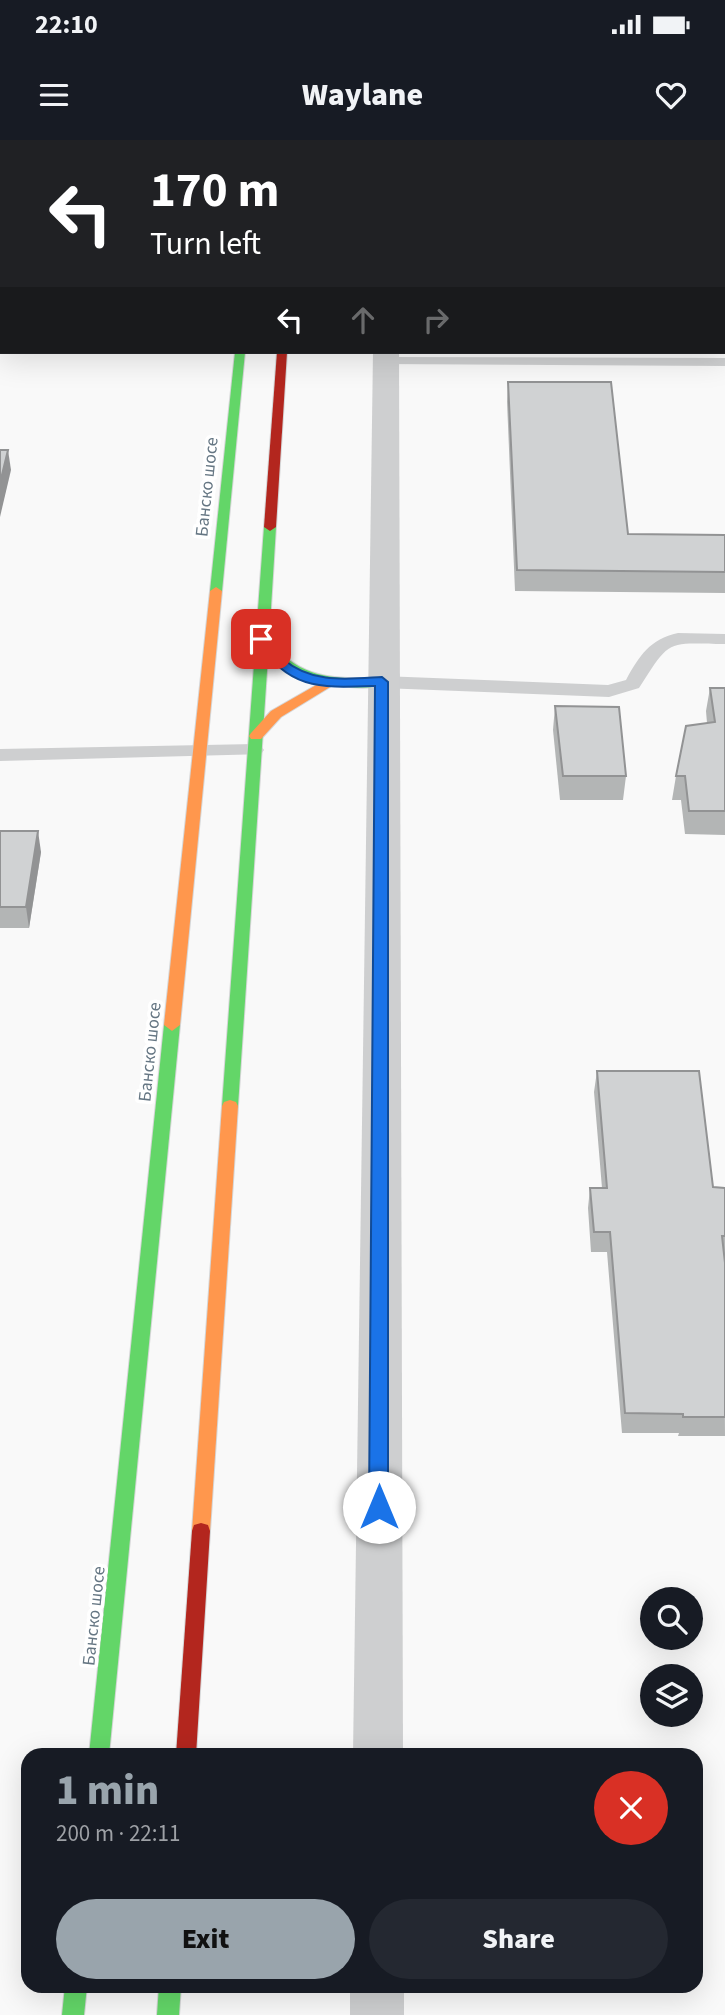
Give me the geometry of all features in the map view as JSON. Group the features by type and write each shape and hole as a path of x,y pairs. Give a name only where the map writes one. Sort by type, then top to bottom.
{"main road":[{"name":"Банско шосе","path":"100,1748 240,354"},
{"path":"186,1748 282,354"},
{"path":"261,639 268,651 284,666 325,684 382,682"},
{"path":"256,743 276,714 325,684"},
{"path":"73,2015 75,1993"},
{"path":"168,2015 170,1993"}],"street":[{"path":"378,1748 382,682 386,356"},
{"path":"377,1993 377,2015"}],"lane":[{"path":"386,356 725,362"},
{"path":"382,682 609,691 633,684 655,646 671,639 725,639"},
{"path":"0,755 200,753 256,743"}],"building":[{"path":"508,382 611,382 628,534 725,535 725,572 517,570"},
{"path":"0,450 8,450 0,483"},
{"path":"710,688 725,688 725,811 689,811 685,776 676,776 686,726 715,722"},
{"path":"555,706 619,707 626,776 563,776"},
{"path":"0,831 38,831 26,907 0,907"},
{"path":"597,1071 699,1071 713,1187 725,1188 725,1236 722,1236 725,1263 725,1417 625,1413 610,1232 594,1232 590,1188 607,1188"}],"traffic: fast":[{"path":"216,591 240,354"},
{"path":"230,1106 270,527"},
{"path":"261,639 286,666 300,674 329,681 382,682"},
{"path":"100,1748 172,1025"},
{"path":"73,2015 75,1993"},
{"path":"168,2015 170,1993"}],"traffic: slow":[{"path":"172,1025 216,591"},
{"path":"256,736 276,714 325,684"},
{"path":"201,1531 230,1106"}],"traffic: jam":[{"path":"270,527 282,354"},
{"path":"186,1748 201,1531"}],"route":[{"path":"261,639 278,662 307,678 325,684 382,682 379,1507"}]}
